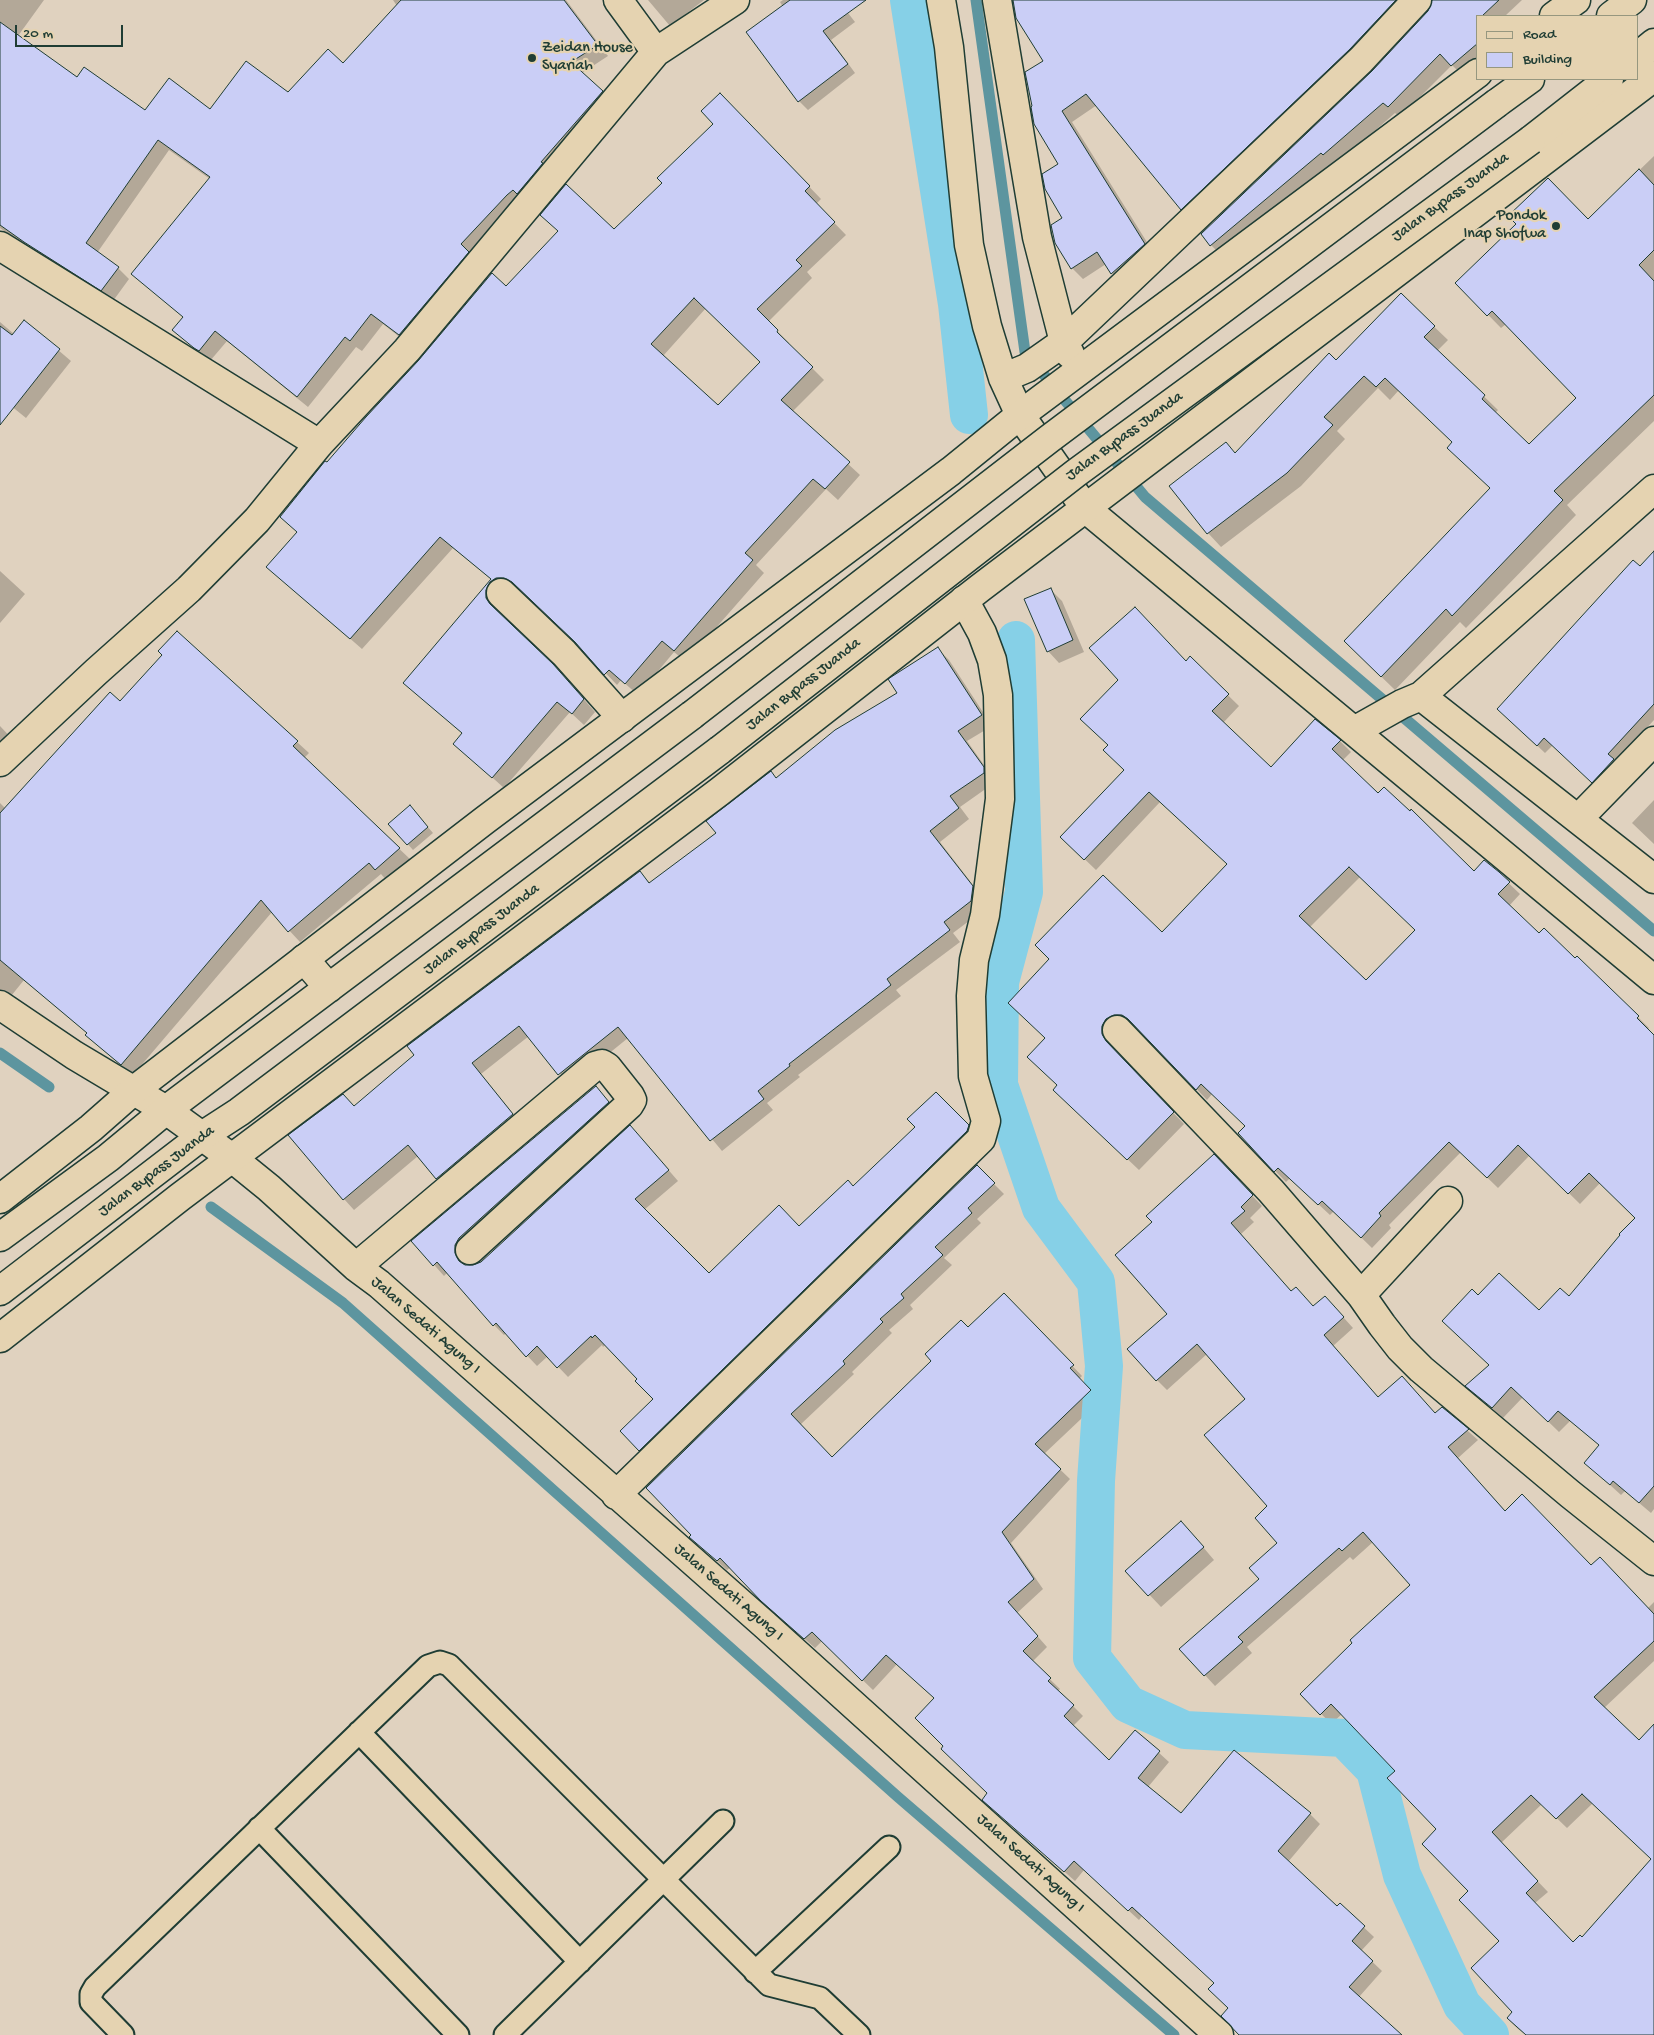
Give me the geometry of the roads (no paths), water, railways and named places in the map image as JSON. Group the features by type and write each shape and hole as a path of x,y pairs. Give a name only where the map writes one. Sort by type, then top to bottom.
{"main road":[{"path":"618,0 656,52"},
{"path":"0,762 96,672 189,589 257,520 319,444 407,350 656,52 735,0"},
{"path":"941,0 949,47 968,245 987,326 1035,360 1075,375"},
{"path":"997,0 1037,237 1035,360 1020,415"},
{"path":"1035,360 1361,60 1418,0"},
{"path":"1555,15 1576,0"},
{"path":"1612,15 1632,0"},
{"path":"1639,55 1654,44"},
{"path":"0,1199 91,1128 130,1093 304,959 951,471 1020,415 1476,74"},
{"path":"0,1237 692,715 1049,439 1497,103 1525,80"},
{"name":"Jalan Bypass Juanda","path":"0,1291 197,1140 239,1112 720,750 1076,473 1531,140 1608,80"},
{"path":"0,1338 226,1162 719,792 964,600 1136,470 1638,80"},
{"path":"0,246 319,444"},
{"path":"1020,415 1085,508 1365,725 1654,980"},
{"path":"1365,725 1411,700 1654,489"},
{"path":"501,593 564,653 622,718"},
{"path":"616,1495 981,1138 986,1120 973,1076 971,996 974,960 986,915 1000,800 998,695 992,660 982,633 964,600"},
{"path":"1411,700 1578,819 1654,879"},
{"path":"1578,819 1654,741"},
{"path":"304,959 328,988"},
{"name":"Jalan Sedati Agung I","path":"0,1004 197,1140 379,1284 765,1625 1219,2035"},
{"path":"1117,1030 1271,1191 1361,1295 1394,1341 1421,1369 1570,1494 1654,1561"},
{"path":"356,1267 595,1066 602,1064 607,1067 630,1096 632,1100 629,1105 470,1250"},
{"path":"1361,1295 1448,1201"}],"lane":[{"path":"123,2035 91,2002 91,1994 95,1987 428,1666 440,1662 449,1665 769,1985 820,1998 859,2035"},
{"path":"359,1732 580,1962"},
{"path":"505,2035 723,1821"},
{"path":"259,1828 458,2035"},
{"path":"755,1972 889,1847"}],"waterway":[{"path":"909,0 957,304 969,415"},
{"path":"976,0 1025,352 1145,497 1654,931"},
{"path":"1016,640 1024,892 1000,982 999,1085 1041,1208 1096,1282 1104,1366 1096,1481 1092,1658 1128,1704 1185,1730 1344,1738 1375,1770 1402,1875 1462,2005 1490,2035"},
{"path":"0,1053 49,1087"},
{"path":"211,1207 343,1303 898,1797 1174,2035"}],"place":[{"name":"Zeidan House Syariah","path":"532,58"},
{"name":"Pondok Inap Shofwa","path":"1556,226"}]}
